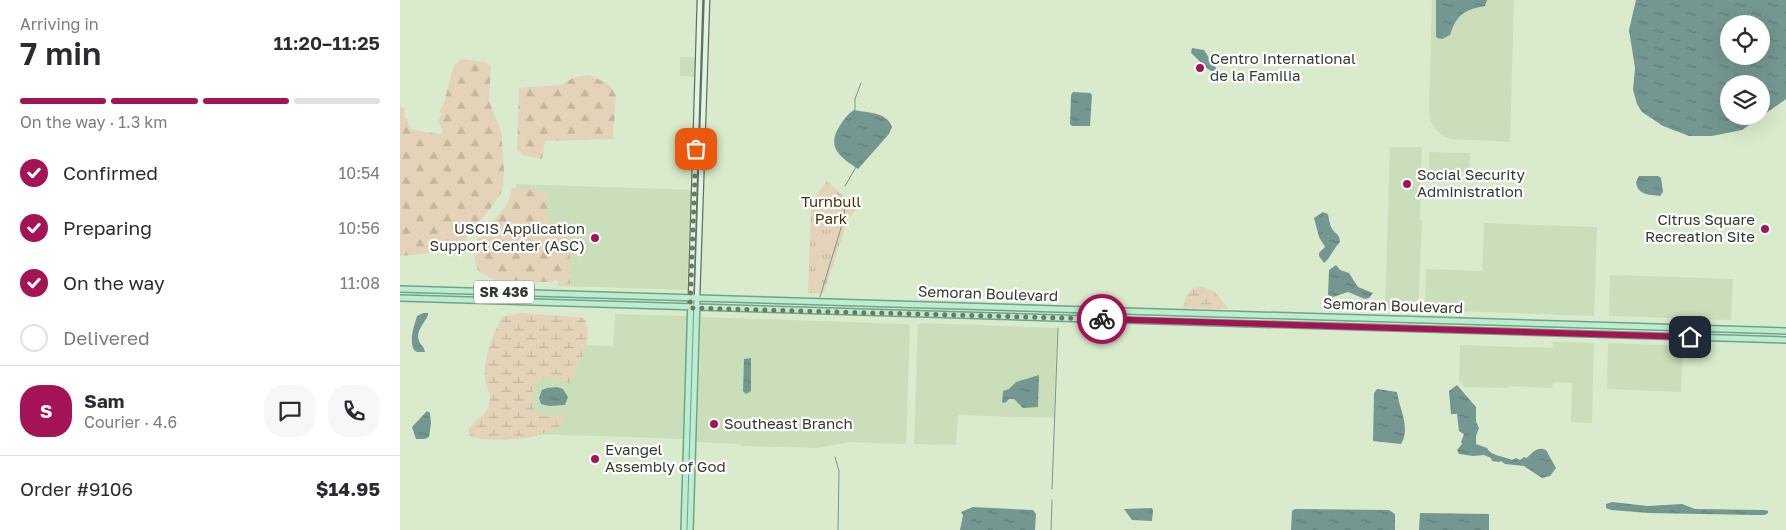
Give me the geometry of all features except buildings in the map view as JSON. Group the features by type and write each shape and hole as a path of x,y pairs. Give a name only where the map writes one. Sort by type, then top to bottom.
{"main road":[{"path":"684,530 700,0"},
{"path":"690,530 706,0"},
{"path":"697,118 700,123 699,155 701,159"},
{"name":"Semoran Boulevard","path":"400,289 1786,331"},
{"path":"592,305 600,303 607,296"},
{"name":"Semoran Boulevard","path":"400,298 1786,340"},
{"path":"804,311 812,305 821,302"},
{"path":"1014,316 1033,308"},
{"path":"1034,317 1043,310 1053,309"},
{"path":"1293,325 1307,322 1315,316"},
{"path":"1315,325 1335,317"},
{"path":"1690,337 1698,331 1708,328"},
{"path":"1754,339 1764,336 1771,331"}],"shaded area":[{"path":"1432,0 1514,0 1510,142 1451,139 1443,136 1431,122 1429,110"},
{"path":"680,57 698,58 697,77 680,76"},
{"path":"1390,147 1420,147 1422,149 1420,220 1422,221 1418,310 1385,309"},
{"path":"1429,152 1470,153 1470,172 1429,171"},
{"path":"516,184 693,190 693,209 690,209 687,290 558,286 560,231 515,229"},
{"path":"1484,223 1597,227 1594,316 1425,310 1426,269 1482,271"},
{"path":"1610,275 1733,279 1731,320 1609,316"},
{"path":"615,314 687,316 683,439 509,433 512,343 613,346"},
{"path":"701,317 908,324 910,326 906,443 849,442 817,448 741,446 741,444 697,442"},
{"path":"921,323 1057,328 1054,418 958,415 956,445 914,444 918,325"},
{"path":"1553,342 1594,343 1592,423 1571,422 1572,383 1553,382 1552,388 1509,386 1508,388 1465,387 1459,380 1460,345 1553,348"},
{"path":"1608,343 1683,346 1681,392 1607,389"}],"green space":[{"path":"462,59 486,62 491,67 489,101 501,131 504,169 501,193 487,213 470,231 464,243 441,252 400,256 400,106 405,110 404,118 408,119 411,129 442,135 438,121 442,114 439,111 443,106 454,65"},
{"path":"589,75 609,84 616,96 613,139 545,141 542,159 525,156 517,150 519,88 560,85 575,77"},
{"name":"Turnbull Park","path":"827,181 857,209 848,219 824,293 808,293 811,210 816,195"},
{"path":"512,188 548,192 547,212 549,225 567,230 570,286 555,280 547,282 497,281 478,271 475,260 477,239 509,201"},
{"path":"1203,287 1215,292 1229,309 1183,308 1187,295 1193,288"},
{"path":"520,313 584,318 587,325 588,333 585,350 572,381 569,383 547,377 538,382 533,391 533,406 538,414 543,416 560,416 565,419 560,426 550,432 537,436 491,440 470,436 469,429 486,412 489,405 490,398 485,370 487,354 492,339 502,317"}],"water":[{"path":"1436,0 1487,0 1485,6 1462,14 1455,22 1450,35 1442,39 1436,36"},
{"path":"1636,0 1786,0 1786,99 1770,110 1770,75 1720,75 1720,125 1749,125 1742,130 1712,136 1689,136 1663,126 1642,112 1637,104 1633,90 1635,68 1629,30"},
{"path":"1192,48 1204,50 1216,71 1211,71 1203,65 1191,53"},
{"path":"1073,92 1090,93 1092,95 1090,126 1072,126 1070,124 1071,95"},
{"path":"854,110 886,118 892,127 889,134 858,169 840,156 834,139 845,118"},
{"path":"1639,176 1658,176 1661,178 1663,192 1660,196 1639,190 1636,182"},
{"path":"1323,212 1328,214 1332,230 1339,237 1340,242 1324,263 1319,253 1325,247 1319,237 1314,218"},
{"path":"1336,265 1340,270 1349,273 1358,287 1373,293 1369,298 1365,299 1348,292 1333,297 1328,295 1329,270"},
{"path":"428,313 428,315 419,330 418,337 425,352 417,352 414,350 412,333 417,316"},
{"path":"751,358 751,391 746,394 743,391 744,359"},
{"path":"1039,375 1038,407 1023,408 1014,399 1009,399 1005,403 1002,402 1003,391 1009,389 1016,382"},
{"path":"1457,385 1476,407 1476,422 1479,428 1476,444 1487,448 1494,454 1512,460 1526,458 1537,449 1546,450 1556,468 1550,476 1542,478 1524,466 1492,461 1491,458 1484,455 1459,454 1457,450 1462,444 1464,434 1459,431 1457,414 1451,414 1449,391"},
{"path":"557,387 563,389 568,397 565,405 549,406 541,404 539,398 542,390"},
{"path":"1377,389 1397,392 1405,425 1404,438 1401,444 1373,441 1374,393"},
{"path":"427,411 430,413 431,423 429,437 416,439 412,427"},
{"path":"1612,502 1648,506 1682,504 1695,509 1764,510 1768,511 1768,513 1765,515 1755,515 1649,513 1606,508 1606,504"},
{"path":"973,507 1033,510 1036,514 1035,530 960,530 963,515 961,512"},
{"path":"1152,508 1152,521 1132,520 1124,509"},
{"path":"1295,509 1389,510 1395,514 1395,530 1291,530 1292,511"},
{"path":"1420,513 1489,514 1489,530 1419,530"}],"waterway":[{"path":"855,111 855,99 861,83"},
{"path":"845,186 856,167"},
{"path":"820,297 844,218 845,197"},
{"path":"1052,489 1058,328"},
{"path":"835,457 839,471 838,530"},
{"path":"1051,530 1052,500"}],"way so far":[{"path":"696,149 690,308 1102,319"}],"place":[{"name":"Centro International de la Familia","path":"1200,68"},
{"name":"Social Security Administration","path":"1407,184"},
{"name":"Citrus Square Recreation Site","path":"1765,229"},
{"name":"USCIS Application Support Center (ASC)","path":"595,238"},
{"name":"Southeast Branch","path":"714,424"},
{"name":"Evangel Assembly of God","path":"595,459"}],"route":[{"path":"1102,319 1690,337"}]}
